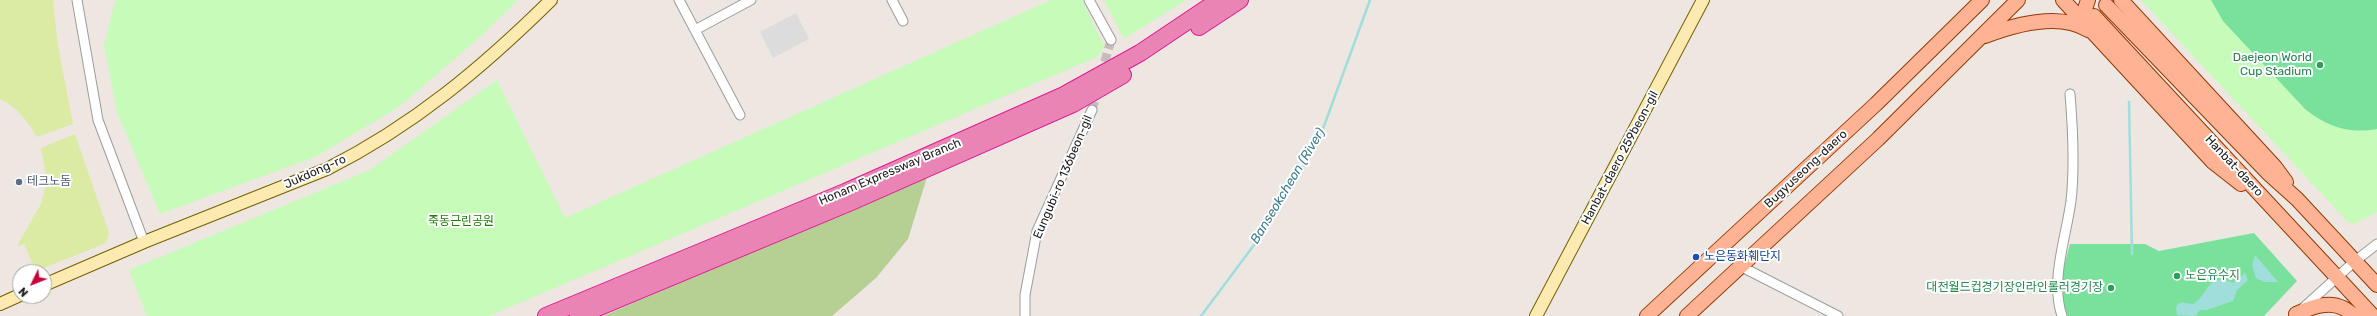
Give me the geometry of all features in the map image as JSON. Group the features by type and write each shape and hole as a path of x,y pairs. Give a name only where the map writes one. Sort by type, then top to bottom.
{"highway":[{"name":"Honam Expressway Branch","path":"546,316 845,192 1064,95 1140,53 1220,0"},
{"name":"Honam Expressway Branch","path":"578,316 851,202 1073,104 1146,62 1240,0"}],"main road":[{"name":"Bugyuseong-daero","path":"1647,316 1876,104 1982,0"},
{"path":"1687,316 1878,139 2018,0"},
{"name":"Hanbat-daero","path":"2063,0 2092,25 2275,210 2373,316"},
{"path":"2088,0 2083,15 2092,25"},
{"path":"2121,0 2275,167 2297,199"},
{"name":"Hanbat-daero","path":"2106,5 2268,173 2297,199 2377,285"},
{"path":"1981,38 2023,23 2075,22 2092,25"},
{"path":"2296,315 2310,308 2330,304 2344,308 2357,316"}],"street":[{"path":"78,0 98,120 144,242"},
{"name":"Jukdong-ro","path":"52,282 144,242 327,169 392,133 466,80 551,0"},
{"path":"679,0 740,116"},
{"path":"695,30 751,0"},
{"path":"892,0 903,21"},
{"path":"1089,0 1111,40"},
{"name":"Hanbat-daero 259beon-gil","path":"1536,316 1703,0"},
{"path":"2062,316 2057,300 2058,280 2073,170 2074,139 2070,94"},
{"name":"Eungubi-ro 136beon-gil","path":"1026,316 1027,281 1037,231 1092,110"},
{"path":"2296,315 2355,261 2377,244"},
{"path":"1740,266 1838,316"},
{"path":"0,304 12,299"}],"green space":[{"path":"0,0 53,0 58,46 73,124 37,137 26,120 17,110 0,99"},
{"path":"119,0 518,0 482,35 399,107 315,157 160,214 117,112 104,45 115,2"},
{"name":"죽동근린공원","path":"1051,0 1082,0 1104,46 1097,57 489,316 147,316 129,270 370,170 497,80 565,218"},
{"path":"1104,0 1186,0 1124,39"},
{"path":"2141,0 2377,0 2377,212 2354,224 2348,222"},
{"name":"Daejeon World Cup Stadium","path":"2211,0 2377,0 2377,129 2357,131 2339,128 2330,125 2305,109 2223,21"},
{"path":"75,134 109,233 106,243 52,265 33,264 24,244 17,246 41,204 47,181 41,148"},
{"path":"927,177 908,239 876,278 832,316 603,316"},
{"name":"노은유수지","path":"2254,233 2297,281 2264,316 2067,316 2064,306 2062,280 2070,244 2145,244 2159,251"}],"shaded area":[{"path":"796,13 809,39 773,58 760,32"}],"water":[{"path":"2255,255 2278,282 2264,282 2256,278 2252,265"},
{"path":"2245,273 2248,280 2237,290 2233,301 2207,310 2200,310 2195,316 2177,315 2176,307 2180,303 2193,304 2203,295 2213,282 2224,280 2233,283"}],"waterway":[{"name":"Banseokcheon (River)","path":"1201,316 1260,237 1320,137 1370,0"},
{"path":"2129,102 2132,254"}],"tunnel":[{"path":"1101,75 1111,40"},
{"path":"1092,110 1098,90"}],"place":[{"name":"Daejeon World Cup Stadium","path":"2320,65"},
{"name":"테크노돔","path":"19,182"},
{"name":"노은동화훼단지","path":"1696,257"},
{"name":"노은유수지","path":"2177,276"},
{"name":"대전월드컵경기장인라인롤러경기장","path":"2111,288"}]}
